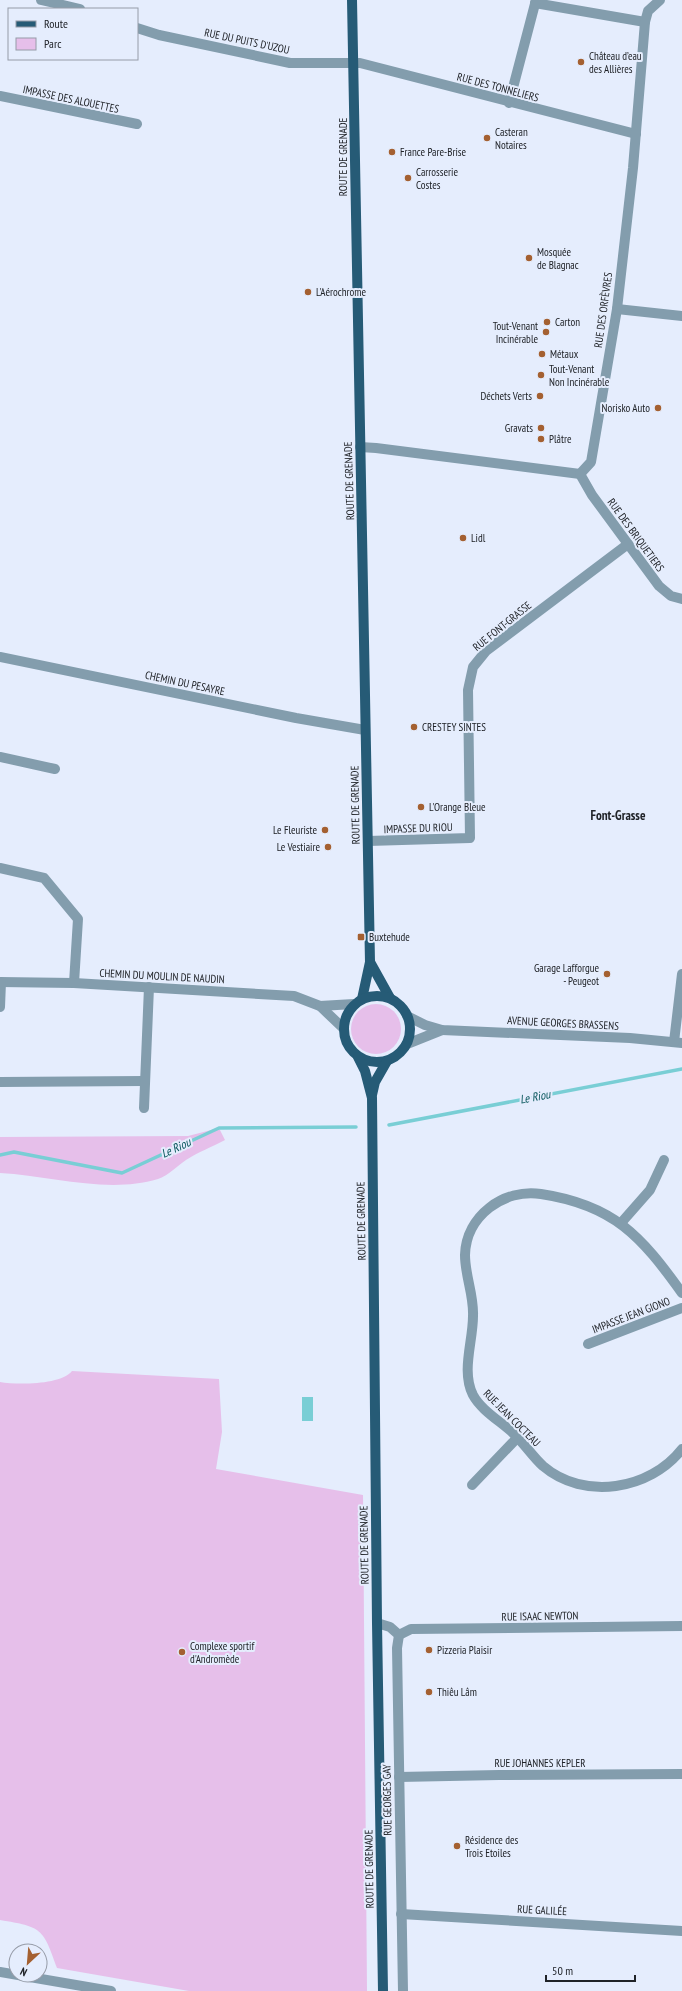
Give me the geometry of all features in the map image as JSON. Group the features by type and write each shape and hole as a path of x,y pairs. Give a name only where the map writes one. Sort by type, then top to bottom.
{"main road":[{"name":"ROUTE DE GRENADE","path":"352,0 360,447 364,568 365,730 370,962"},
{"path":"358,1057 372,1062 387,1061 396,1056 407,1044 410,1030 407,1016 400,1005 390,998 370,962"},
{"path":"370,962 358,1001 346,1015 343,1028 346,1042 358,1057 365,1071 372,1098"},
{"path":"358,1001 376,996 390,998"},
{"path":"372,1098 375,1082 387,1061"},
{"name":"ROUTE DE GRENADE","path":"372,1098 377,1623 383,1991"}],"street":[{"path":"41,0 76,8"},
{"name":"RUE DES ORFÈVRES","path":"580,474 591,462 617,309 636,134 644,22 648,11 660,0"},
{"path":"509,103 536,2 644,22"},
{"name":"RUE DU PUITS D'UZOU","path":"138,28 159,35 290,63 354,63"},
{"name":"RUE DES TONNELIERS","path":"354,63 636,134"},
{"name":"IMPASSE DES ALOUETTES","path":"0,96 137,124"},
{"path":"617,309 682,316"},
{"path":"360,447 580,474"},
{"name":"RUE DES BRIQUETIERS","path":"580,474 592,495 659,586 671,596 682,599"},
{"name":"RUE FONT-GRASSE","path":"470,838 468,690 473,667 486,651 628,544"},
{"name":"CHEMIN DU PESAYRE","path":"0,657 296,718 365,730"},
{"path":"0,757 56,769"},
{"name":"IMPASSE DU RIOU","path":"368,841 470,838"},
{"path":"0,868 44,878 78,919 74,983"},
{"path":"678,1042 682,974"},
{"path":"0,1007 1,982"},
{"name":"CHEMIN DU MOULIN DE NAUDIN","path":"1,982 74,983 294,996 320,1006 343,1028"},
{"path":"144,1108 149,987"},
{"name":"CHEMIN DU MOULIN DE NAUDIN","path":"320,1006 358,1001"},
{"name":"AVENUE GEORGES BRASSENS","path":"407,1016 425,1025 442,1030 630,1038 678,1042"},
{"name":"AVENUE GEORGES BRASSENS","path":"407,1044 442,1030"},
{"path":"0,1082 144,1081"},
{"path":"621,1223 650,1190 664,1160"},
{"name":"RUE JEAN COCTEAU","path":"682,1293 660,1263 621,1223 600,1210 575,1201 533,1192 513,1195 498,1200 484,1211 468,1238 465,1254 474,1315 468,1356 470,1385 474,1395 482,1406 518,1437 544,1466 556,1474 576,1483 599,1487 622,1486 643,1479 661,1470 682,1449"},
{"name":"IMPASSE JEAN GIONO","path":"588,1344 682,1308"},
{"path":"472,1485 518,1437"},
{"path":"377,1623 390,1627 399,1635"},
{"name":"RUE ISAAC NEWTON","path":"399,1635 411,1629 682,1626"},
{"name":"RUE GEORGES GAY","path":"399,1635 397,1648 403,1991"},
{"name":"RUE JOHANNES KEPLER","path":"399,1777 682,1774"},
{"name":"RUE GALILÉE","path":"401,1914 682,1931"},
{"path":"0,1972 111,1991"}],"green space":[{"path":"376,1004 385,1006 394,1011 399,1020 401,1029 399,1038 394,1047 385,1052 376,1054 367,1052 358,1047 353,1038 351,1029 353,1020 358,1011 367,1006"},
{"path":"219,1128 225,1140 191,1157 162,1178 139,1183 120,1185 80,1183 0,1173 0,1137 188,1136"},
{"name":"Complexe sportif d'Andromède","path":"72,1371 219,1379 222,1432 216,1469 363,1495 367,1991 189,1991 57,1968 48,1943 39,1932 25,1925 0,1920 0,1382 17,1384 38,1383 66,1376"}],"water":[{"path":"302,1397 313,1397 313,1421 302,1421"}],"waterway":[{"name":"Le Riou","path":"389,1125 682,1069"},
{"name":"Le Riou","path":"0,1155 14,1152 122,1173 219,1128 356,1127"}],"place":[{"name":"Château d’eau des Allières","path":"581,62"},
{"name":"Casteran Notaires","path":"487,138"},
{"name":"France Pare-Brise","path":"392,152"},
{"name":"Carrosserie Costes","path":"408,178"},
{"name":"Mosquée de Blagnac","path":"529,258"},
{"name":"L'Aérochrome","path":"308,292"},
{"name":"Carton","path":"547,322"},
{"name":"Tout-Venant Incinérable","path":"546,332"},
{"name":"Métaux","path":"542,354"},
{"name":"Tout-Venant Non Incinérable","path":"541,375"},
{"name":"Déchets Verts","path":"540,396"},
{"name":"Norisko Auto","path":"658,408"},
{"name":"Gravats","path":"541,428"},
{"name":"Plâtre","path":"541,439"},
{"name":"Lidl","path":"463,538"},
{"name":"CRESTEY SINTES","path":"414,727"},
{"name":"L'Orange Bleue","path":"421,807"},
{"name":"Le Fleuriste","path":"325,830"},
{"name":"Le Vestiaire","path":"328,847"},
{"name":"Buxtehude","path":"361,937"},
{"name":"Garage Lafforgue - Peugeot","path":"607,974"},
{"name":"Pizzeria Plaisir","path":"429,1650"},
{"name":"Complexe sportif d'Andromède","path":"182,1652"},
{"name":"Thiêu Lâm","path":"429,1692"},
{"name":"Résidence des Trois Etoiles","path":"457,1846"}],"district":[{"name":"Font-Grasse","path":"618,815"}]}
